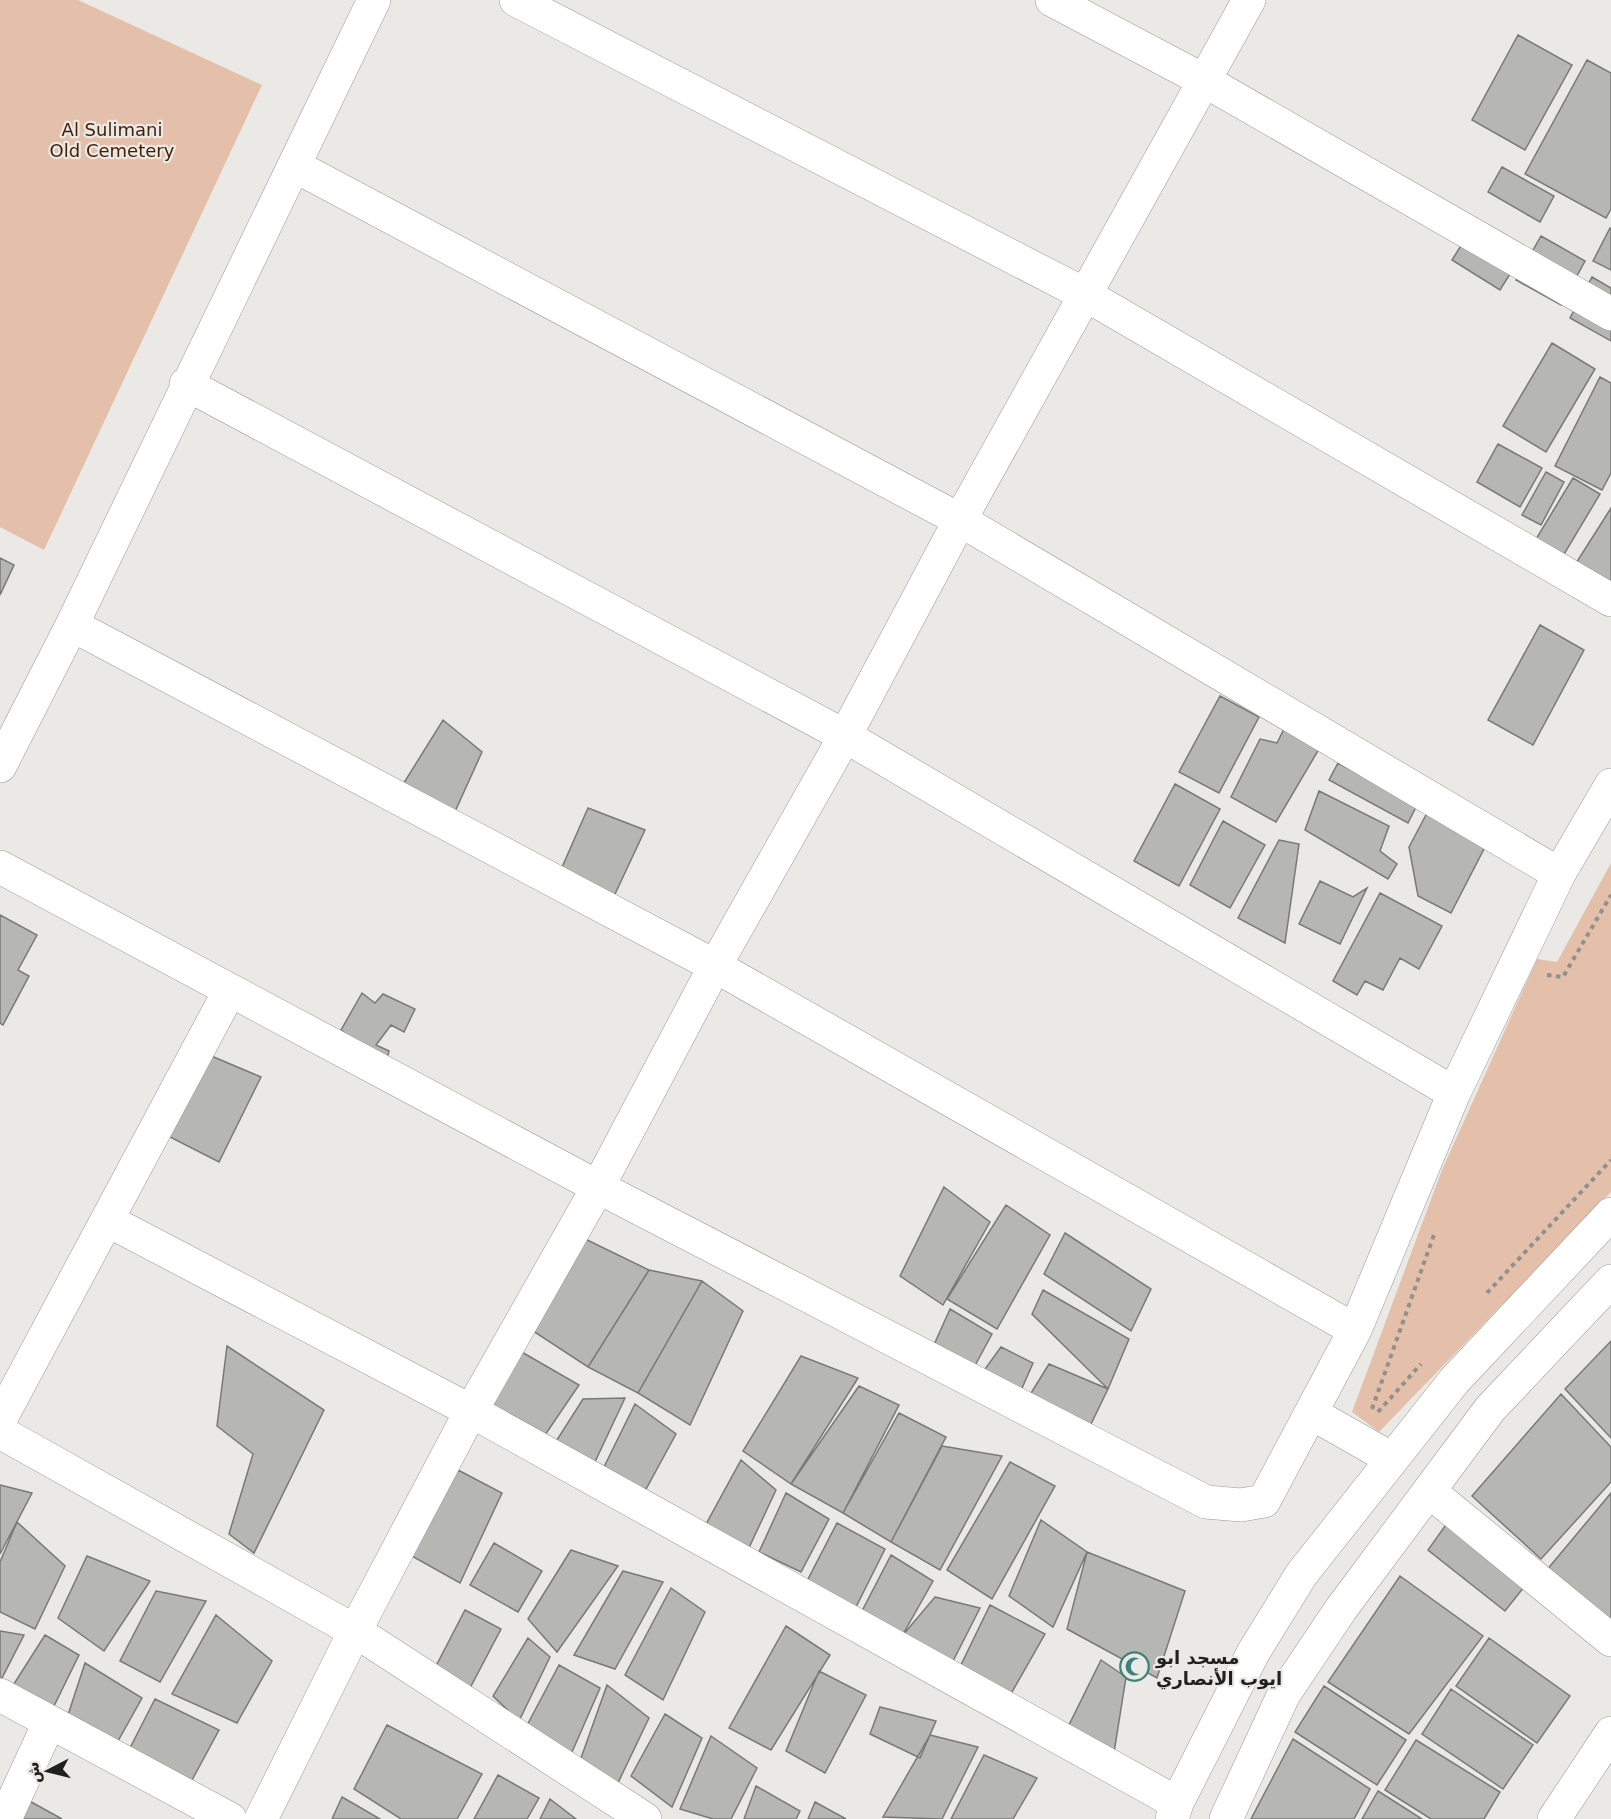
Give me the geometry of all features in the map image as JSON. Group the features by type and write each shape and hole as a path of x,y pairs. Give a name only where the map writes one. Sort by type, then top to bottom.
{"street":[{"path":"0,766 72,625 186,384 295,166 374,0"},
{"path":"516,0 1086,295 1611,600"},
{"path":"1052,0 1205,81 1611,314"},
{"path":"261,1819 355,1631 471,1412 598,1188 715,966 845,736 960,520 1249,0"},
{"path":"295,166 960,520 1559,874"},
{"path":"186,384 845,736 1454,1093"},
{"path":"72,625 715,966 1355,1330"},
{"path":"0,867 598,1188 1206,1502 1241,1505 1264,1501 1355,1330 1454,1093 1559,874 1611,785"},
{"path":"0,1420 230,990"},
{"path":"106,1220 471,1412 1175,1811 1253,1653 1301,1575 1454,1381 1611,1214"},
{"path":"1226,1819 1284,1694 1341,1609 1490,1409 1611,1281"},
{"path":"1311,1413 1392,1459"},
{"path":"0,1432 355,1631 645,1819"},
{"path":"1429,1491 1611,1640"},
{"path":"0,1695 230,1819"},
{"path":"5,1819 49,1723"},
{"path":"1554,1819 1611,1733"}],"path":[{"path":"1538,974 1563,978 1611,895"},
{"path":"1371,1412 1439,1220"}],"green space":[{"name":"Al Sulimani Old Cemetery","path":"0,0 78,0 262,85 44,550 0,527"},
{"path":"1611,863 1611,1192 1379,1432 1352,1412 1442,1170 1537,959 1557,962"}],"building":[{"path":"1518,35 1572,65 1525,150 1472,120"},
{"path":"1587,60 1611,73 1611,209 1606,218 1525,174"},
{"path":"1502,167 1554,196 1540,222 1488,192"},
{"path":"1477,220 1525,250 1500,290 1452,260"},
{"path":"1611,228 1611,270 1593,261"},
{"path":"1541,236 1585,261 1561,305 1516,280"},
{"path":"1592,277 1611,288 1611,341 1570,318"},
{"path":"1552,343 1595,369 1546,452 1503,426"},
{"path":"1600,377 1611,383 1611,473 1602,490 1555,466"},
{"path":"1498,444 1542,468 1520,507 1477,482"},
{"path":"1546,472 1564,482 1541,525 1522,515"},
{"path":"1573,478 1600,494 1554,571 1527,554"},
{"path":"1611,508 1611,596 1571,571"},
{"path":"0,558 14,565 0,595"},
{"path":"1540,625 1584,650 1533,745 1488,720"},
{"path":"1220,696 1259,717 1219,793 1179,772"},
{"path":"443,720 482,752 453,816 402,786"},
{"path":"1284,729 1319,749 1276,822 1231,797 1260,739 1277,743"},
{"path":"1338,763 1417,805 1408,823 1329,780"},
{"path":"1175,784 1220,809 1179,886 1134,861"},
{"path":"1319,791 1389,826 1380,851 1397,864 1388,879 1305,830"},
{"path":"588,808 645,830 608,909 556,881"},
{"path":"1427,813 1486,845 1451,913 1418,896 1409,847"},
{"path":"1223,821 1265,845 1230,908 1190,885"},
{"path":"1279,840 1299,844 1285,943 1238,918"},
{"path":"1320,881 1353,897 1367,888 1340,944 1299,924"},
{"path":"1380,893 1442,926 1419,969 1400,958 1383,990 1365,981 1357,995 1333,981"},
{"path":"0,915 37,935 18,970 29,976 3,1025 0,1023"},
{"path":"362,993 375,1003 383,994 415,1009 404,1032 391,1025 376,1045 389,1051 386,1063 341,1030"},
{"path":"209,1055 261,1077 219,1162 168,1136"},
{"path":"944,1187 990,1222 943,1305 900,1276"},
{"path":"1006,1205 1050,1235 997,1329 947,1299"},
{"path":"1065,1233 1151,1289 1131,1331 1044,1274"},
{"path":"579,1236 649,1270 588,1367 533,1331"},
{"path":"649,1270 702,1281 638,1393 588,1367"},
{"path":"702,1281 743,1311 690,1425 638,1393"},
{"path":"1043,1290 1129,1339 1108,1389 1032,1314"},
{"path":"950,1309 992,1334 971,1373 933,1347"},
{"path":"1611,1341 1611,1438 1565,1389"},
{"path":"227,1346 324,1410 254,1553 229,1534 253,1454 217,1426"},
{"path":"1001,1347 1033,1363 1019,1395 985,1369"},
{"path":"520,1351 579,1385 543,1438 492,1407"},
{"path":"801,1356 858,1378 791,1484 743,1451"},
{"path":"1049,1364 1108,1389 1090,1426 1028,1398"},
{"path":"859,1386 899,1405 843,1513 791,1484"},
{"path":"1561,1394 1611,1447 1611,1482 1541,1559 1472,1496"},
{"path":"625,1398 594,1464 555,1443 583,1399"},
{"path":"635,1404 676,1434 646,1489 601,1473"},
{"path":"899,1413 946,1437 891,1542 843,1513"},
{"path":"942,1446 1002,1456 940,1570 891,1542"},
{"path":"741,1460 776,1490 747,1552 705,1526"},
{"path":"1010,1462 1055,1486 992,1599 947,1570"},
{"path":"458,1470 502,1493 460,1583 410,1555"},
{"path":"0,1485 32,1493 0,1554"},
{"path":"786,1493 829,1519 801,1572 759,1552"},
{"path":"1611,1493 1611,1628 1546,1571"},
{"path":"1450,1519 1528,1582 1505,1611 1428,1550"},
{"path":"1041,1520 1087,1552 1053,1627 1009,1596"},
{"path":"17,1522 65,1566 35,1629 0,1612 0,1562"},
{"path":"837,1523 885,1549 854,1611 806,1583"},
{"path":"494,1543 542,1571 518,1612 470,1585"},
{"path":"571,1550 618,1566 557,1652 528,1619"},
{"path":"1087,1552 1185,1591 1157,1678 1067,1629"},
{"path":"891,1555 933,1581 902,1636 861,1613"},
{"path":"87,1556 150,1581 104,1651 58,1618"},
{"path":"623,1571 663,1582 615,1669 574,1655"},
{"path":"1400,1576 1483,1636 1409,1734 1328,1682"},
{"path":"671,1588 705,1612 663,1700 625,1675"},
{"path":"156,1591 206,1601 160,1682 120,1661"},
{"path":"935,1597 980,1608 950,1667 902,1636"},
{"path":"990,1605 1045,1634 1008,1699 959,1669"},
{"path":"465,1610 501,1629 469,1690 435,1668"},
{"path":"216,1615 272,1661 237,1723 172,1694"},
{"path":"786,1626 830,1655 771,1750 729,1728"},
{"path":"0,1631 24,1635 1,1680 0,1680"},
{"path":"45,1635 79,1655 53,1708 12,1687"},
{"path":"528,1638 550,1657 519,1721 493,1696"},
{"path":"1489,1638 1570,1696 1537,1743 1456,1686"},
{"path":"1101,1660 1126,1677 1113,1759 1065,1733"},
{"path":"85,1663 142,1698 118,1741 68,1715"},
{"path":"559,1665 600,1688 569,1759 524,1731"},
{"path":"819,1671 866,1695 825,1773 786,1751"},
{"path":"607,1685 649,1718 616,1787 581,1758"},
{"path":"1324,1686 1406,1740 1377,1785 1295,1732"},
{"path":"1451,1689 1533,1745 1503,1789 1422,1734"},
{"path":"155,1699 219,1730 192,1780 130,1748"},
{"path":"880,1707 936,1721 920,1758 870,1734"},
{"path":"665,1714 702,1738 672,1807 631,1776"},
{"path":"387,1725 482,1774 457,1819 401,1819 354,1789"},
{"path":"930,1735 978,1747 942,1819 883,1817"},
{"path":"711,1736 757,1768 731,1819 713,1819 680,1809"},
{"path":"1293,1739 1370,1789 1354,1819 1251,1819"},
{"path":"1416,1740 1500,1792 1484,1819 1431,1819 1385,1790"},
{"path":"984,1755 1037,1778 1013,1819 951,1819"},
{"path":"498,1775 539,1798 527,1819 474,1819"},
{"path":"756,1786 800,1811 796,1819 744,1819"},
{"path":"1378,1791 1422,1819 1362,1819"},
{"path":"342,1797 380,1819 332,1819"},
{"path":"24,1798 62,1819 17,1819"},
{"path":"550,1799 576,1819 540,1819"},
{"path":"815,1802 846,1819 808,1819"}],"place":[{"name":"مسجد ابو ايوب الأنصاري","path":"1135,1667"}]}
